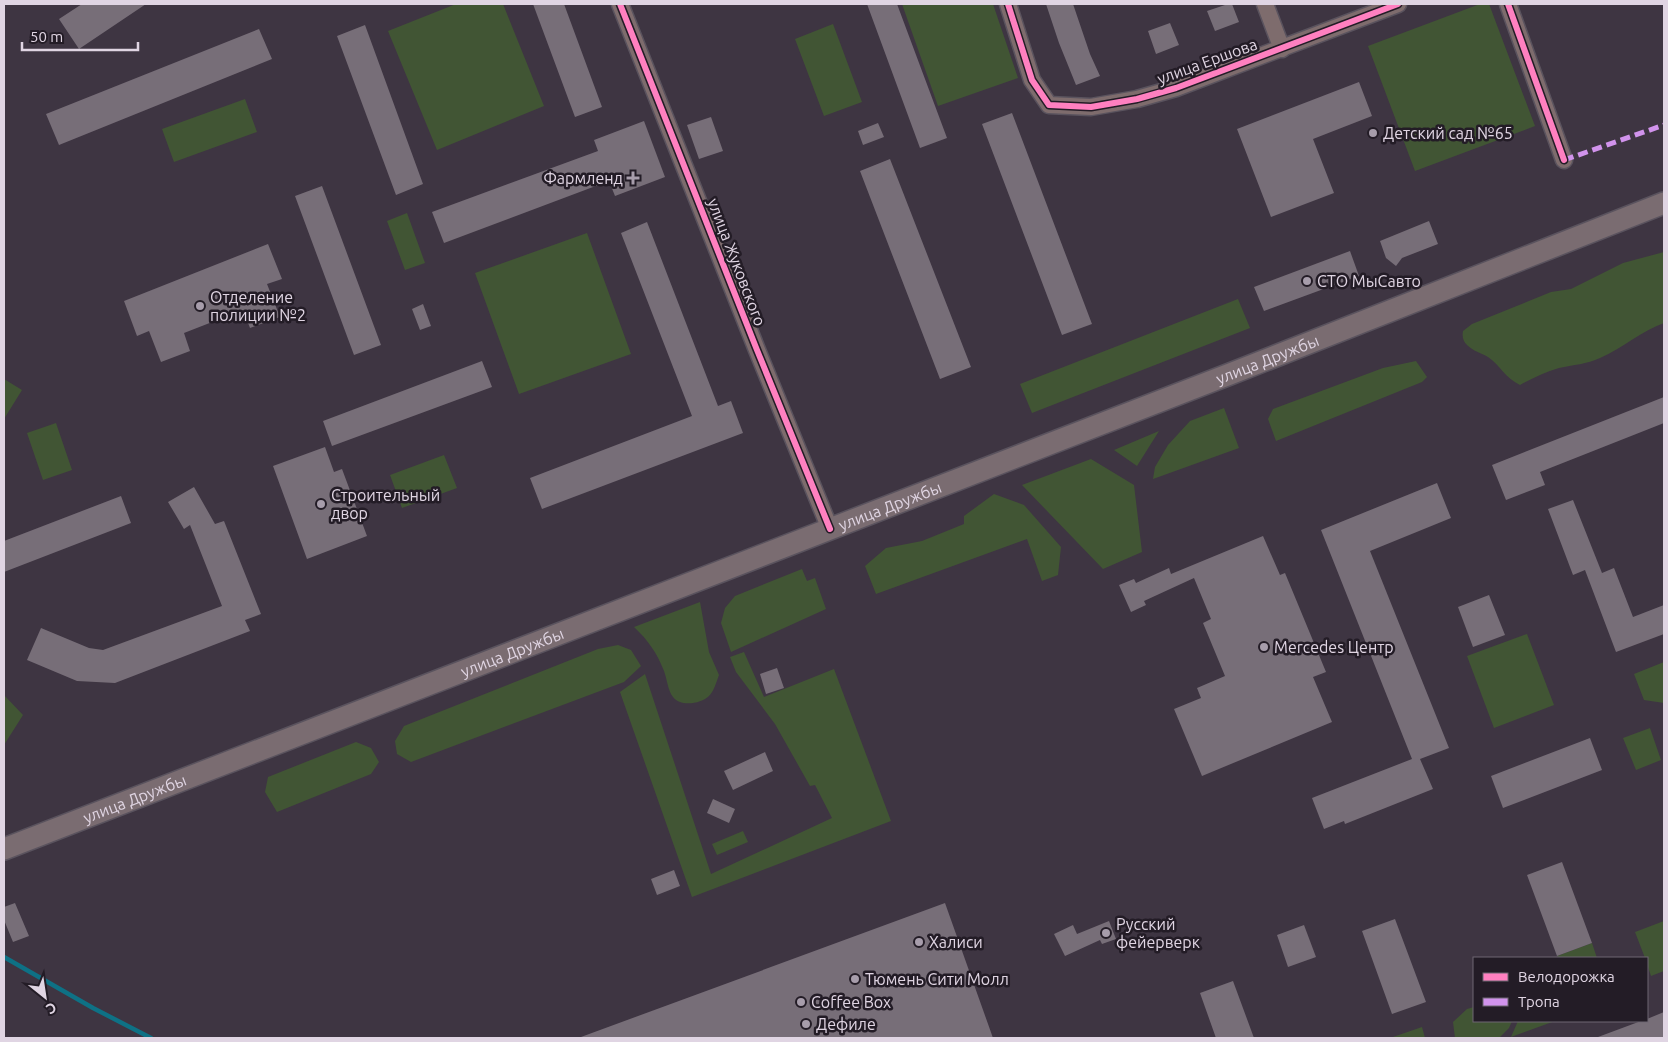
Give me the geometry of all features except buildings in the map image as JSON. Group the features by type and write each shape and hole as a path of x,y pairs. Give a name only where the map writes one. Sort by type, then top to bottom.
{"main road":[{"name":"улица Дружбы","path":"4,849 1664,203"}],"street":[{"name":"улица Жуковского","path":"620,4 830,529"},
{"name":"улица Ершова","path":"1008,4 1032,80 1049,105 1091,107 1137,99 1176,88 1398,4"},
{"path":"1265,4 1282,49"},
{"path":"1508,4 1564,160"}],"green space":[{"path":"456,4 503,4 544,106 437,150 388,31"},
{"path":"902,4 993,4 1018,78 938,106"},
{"path":"1480,4 1489,4 1535,126 1415,171 1368,46"},
{"path":"833,24 862,102 824,116 795,39"},
{"path":"245,99 257,132 174,162 162,129"},
{"path":"407,213 425,263 405,270 387,221"},
{"path":"587,233 631,354 519,394 475,273"},
{"path":"1664,252 1664,323 1648,330 1600,358 1559,368 1539,375 1520,385 1510,379 1492,360 1467,345 1464,340 1463,331 1472,324 1551,292 1571,289 1623,263"},
{"path":"1238,299 1250,328 1032,413 1020,384"},
{"path":"1416,361 1427,377 1422,382 1276,441 1268,419 1273,409 1383,368"},
{"path":"4,379 22,390 4,419"},
{"path":"1224,408 1239,448 1153,479 1155,467 1168,445 1190,421"},
{"path":"56,423 72,470 43,480 27,433"},
{"path":"1159,431 1137,466 1114,450"},
{"path":"444,455 457,488 402,508 390,475"},
{"path":"1091,459 1134,485 1142,552 1103,569 1022,485"},
{"path":"994,494 1024,505 1061,547 1058,575 1042,581 1027,539 876,594 865,566 886,548 922,541 964,524 964,516"},
{"path":"802,569 807,581 815,578 826,609 731,652 721,623 725,608 735,596"},
{"path":"700,602 709,652 719,675 714,689 709,696 701,701 685,703 676,700 671,694 658,658 648,642 634,627"},
{"path":"1527,634 1554,705 1494,728 1467,656"},
{"path":"618,645 631,650 641,666 624,682 411,762 397,754 395,741 404,726 598,649"},
{"path":"744,652 764,697 834,669 891,821 692,897 620,692 645,674 711,874 832,818 815,785 810,786 775,724 736,672 730,657"},
{"path":"1664,662 1664,703 1644,700 1634,674"},
{"path":"4,695 23,715 4,745"},
{"path":"1650,728 1661,760 1636,770 1623,738"},
{"path":"356,742 371,748 379,762 371,774 277,812 265,792 268,777"},
{"path":"743,831 748,842 717,855 712,844"},
{"path":"1664,921 1664,971 1651,976 1648,967 1648,957 1645,957 1635,932"},
{"path":"1592,943 1597,957 1558,957"},
{"path":"1473,1007 1473,1022 1512,1022 1509,1028 1499,1038 1455,1038 1453,1022 1467,1009"},
{"path":"1518,1022 1552,1022 1511,1037"},
{"path":"1422,1027 1425,1038 1390,1038"}],"waterway":[{"path":"4,957 93,1008 151,1038"}],"marked path":[{"path":"1564,160 1664,125"}],"cycle path":[{"path":"620,4 830,529"},
{"path":"1008,4 1032,80 1049,105 1091,107 1137,99 1176,88 1398,4"},
{"path":"1508,4 1564,160"}],"place":[{"name":"Детский сад №65","path":"1373,133"},
{"name":"Фармленд","path":"633,178"},
{"name":"СТО МыСавто","path":"1307,281"},
{"name":"Отделение полиции №2","path":"200,306"},
{"name":"Строительный двор","path":"321,504"},
{"name":"Mercedes Центр","path":"1264,647"},
{"name":"Русский фейерверк","path":"1106,933"},
{"name":"Халиси","path":"919,942"},
{"name":"Тюмень Сити Молл","path":"855,979"},
{"name":"Coffee Box","path":"801,1002"},
{"name":"Дефиле","path":"806,1024"}]}
